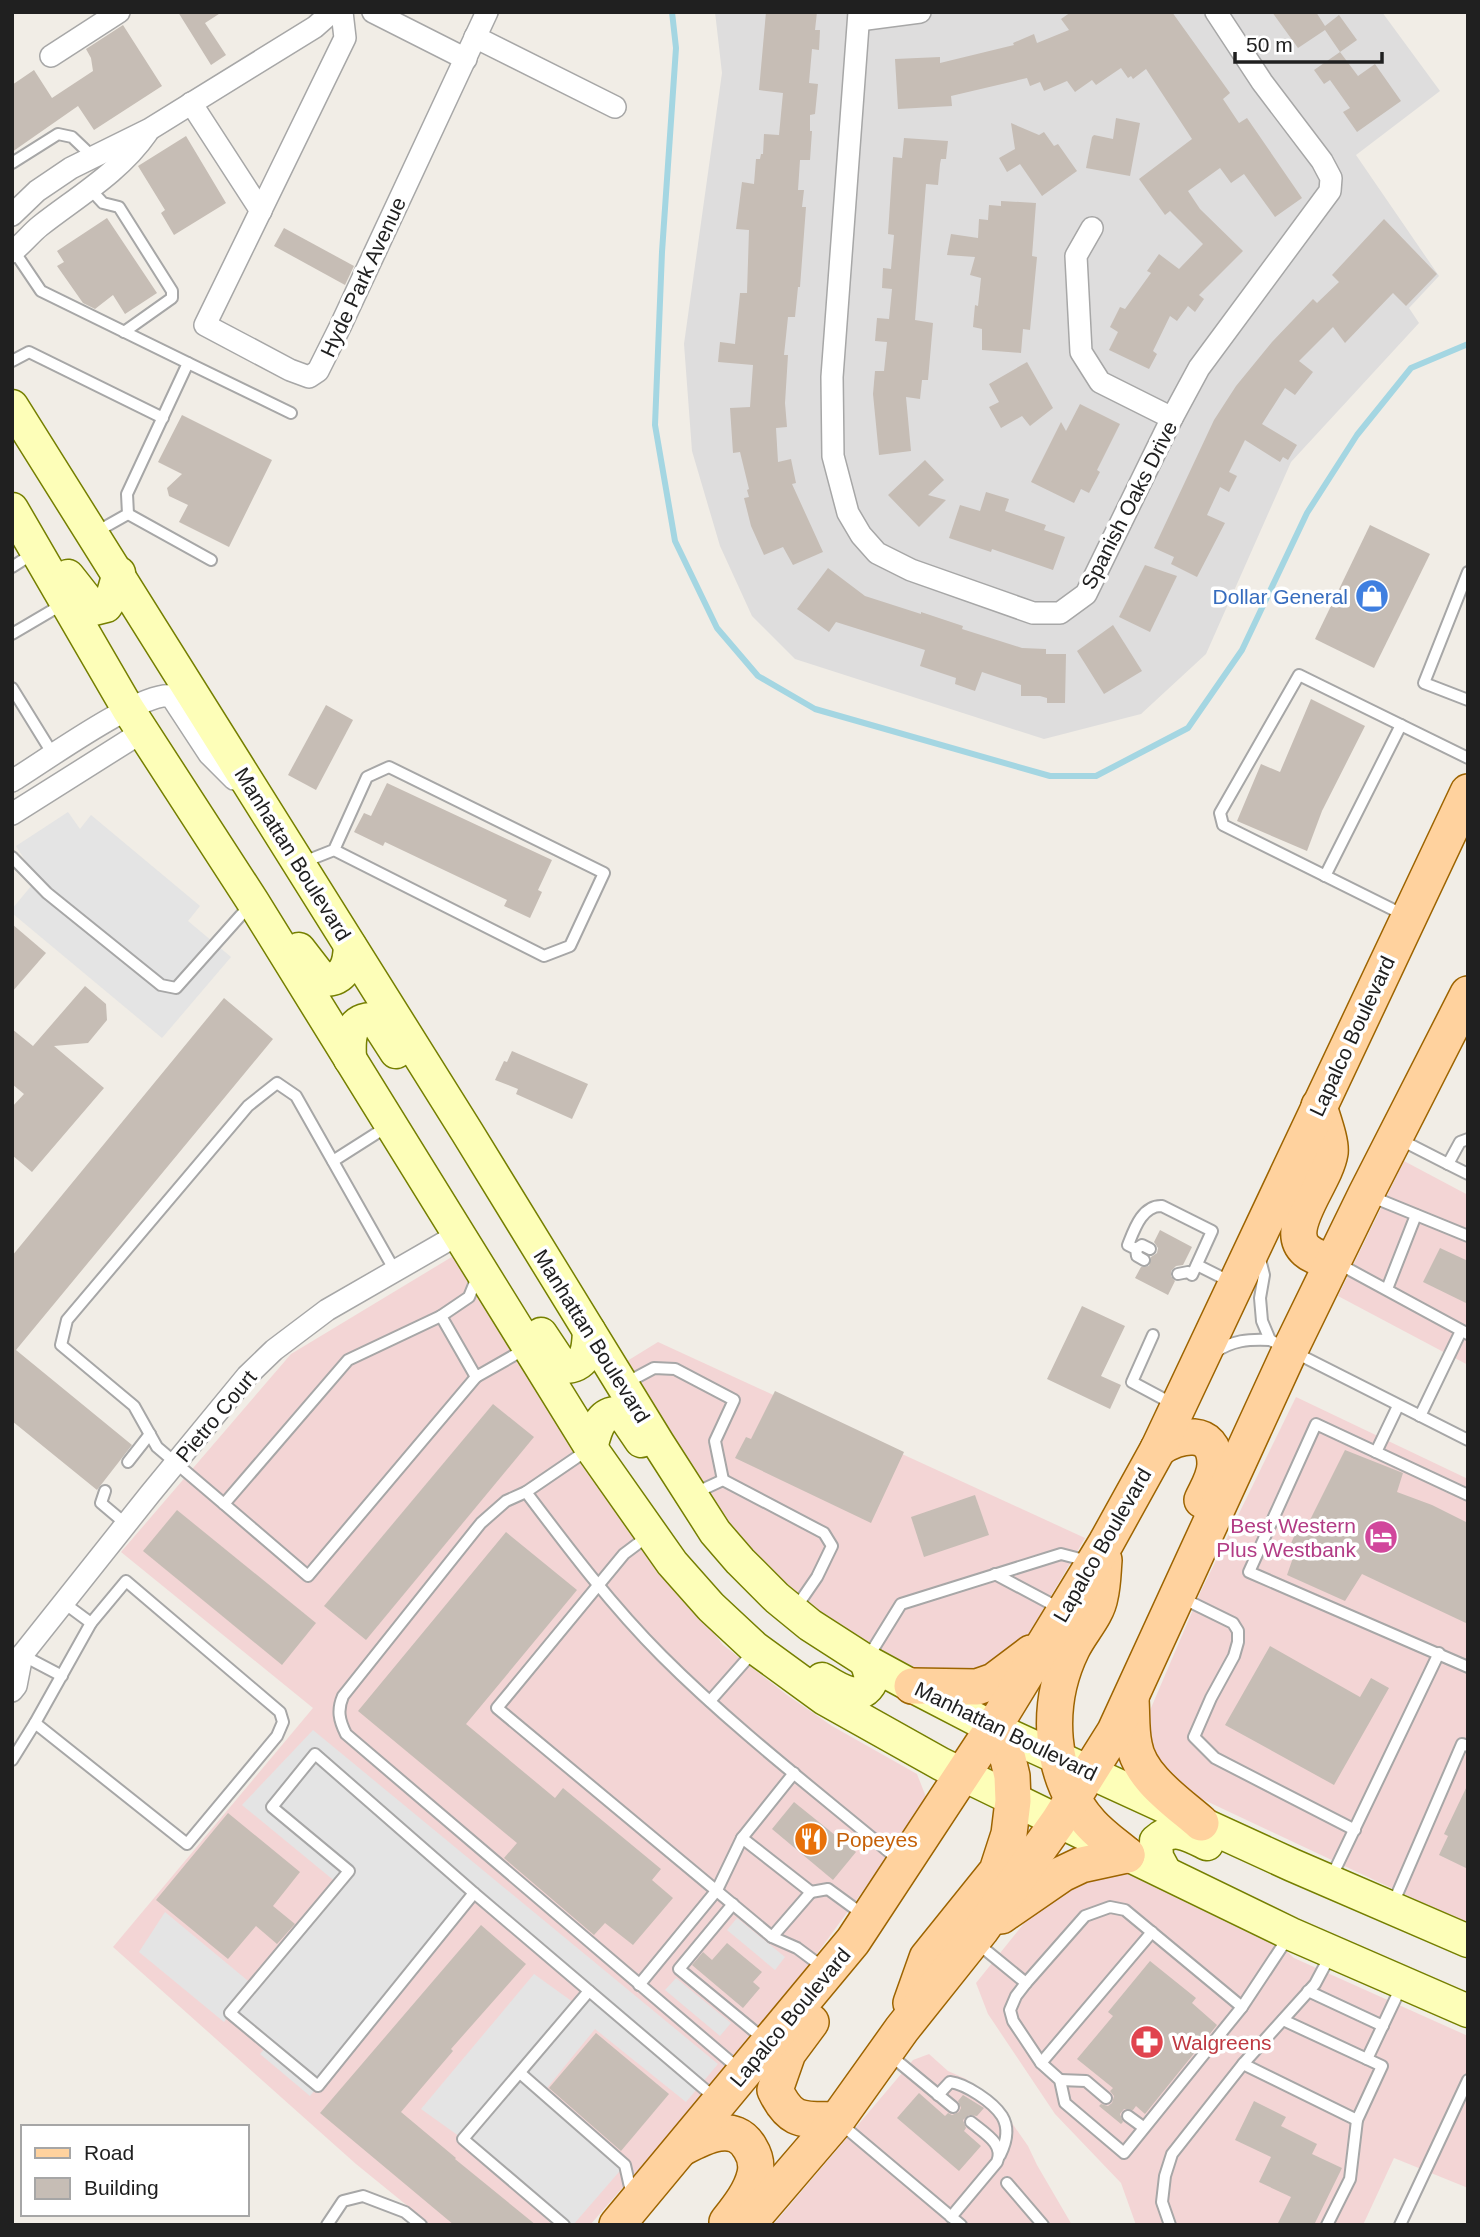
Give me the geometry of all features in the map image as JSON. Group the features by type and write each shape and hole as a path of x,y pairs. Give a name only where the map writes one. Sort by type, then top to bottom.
{"main road":[{"name":"Lapalco Boulevard","path":"625,2215 860,1930 964,1776 1100,1553 1158,1449 1468,792"},
{"path":"681,2148 708,2135 723,2133 737,2134 749,2145 756,2160 755,2175 740,2206 746,2223 837,2120 894,2040 977,1935 1069,1787 1115,1731 1172,1605 1280,1345 1333,1261 1468,994"},
{"path":"1319,1106 1331,1152 1298,1225 1300,1241 1308,1252 1315,1257 1333,1261"},
{"path":"1158,1449 1169,1441 1192,1436 1203,1439 1212,1450 1215,1464 1213,1477 1170,1566 1172,1605"},
{"path":"1100,1553 1100,1600 1072,1649 1060,1677 1055,1703 1069,1787 1089,1822 1127,1855"},
{"path":"912,1686 977,1686 994,1681 1056,1625"},
{"path":"1131,1698 1134,1746 1141,1765 1150,1778 1201,1823"},
{"path":"894,2040 927,1958 997,1871 1009,1834 1013,1801 1012,1776 993,1728"},
{"path":"977,1935 1062,1874 1081,1865 1127,1855"},
{"path":"837,2120 803,2119 792,2115 782,2106 775,2090 788,2053 848,1975 860,1930"}],"street":[{"path":"51,56 118,12"},
{"path":"32,233 13,212 37,191 58,176 150,129 315,27 332,12"},
{"name":"Hyde Park Avenue","path":"342,12 345,38 205,325 290,370 309,377 318,371 341,327 487,12"},
{"path":"373,12 466,59"},
{"path":"859,16 920,12"},
{"name":"Spanish Oaks Drive","path":"859,16 832,377 833,456 848,513 862,536 877,553 911,570 1033,613 1060,613 1086,594 1199,368 1330,191 1332,178 1322,161 1262,82 1216,12"},
{"path":"475,37 615,107"},
{"path":"191,103 261,211"},
{"path":"13,251 135,150 150,129"},
{"path":"58,176 84,193"},
{"path":"1092,228 1076,256 1081,352 1100,382 1172,418"},
{"name":"Manhattan Boulevard","path":"16,414 119,573 691,1495 715,1532 740,1562 810,1625 866,1661 993,1728 1069,1787 1201,1823 1390,1909 1468,1941"},
{"path":"12,498 94,609 106,606 112,597 119,573"},
{"name":"Manhattan Boulevard","path":"12,509 24,559 65,602 135,721 253,902 591,1448 672,1563 711,1607 768,1658 825,1699 1013,1801 1069,1787"},
{"path":"12,814 135,721 151,698 163,695 171,696 209,754 263,807"},
{"path":"12,781 54,756 135,721"},
{"path":"253,902 275,913 323,980 339,977 345,971 349,962 350,946"},
{"path":"350,1059 349,1040 352,1030 356,1023 371,1019 377,1024 435,1112 467,1132"},
{"name":"Pietro Court","path":"12,1691 16,1686 17,1658 247,1376 274,1350 327,1310 459,1234"},
{"path":"481,1268 503,1276 559,1361 567,1367 581,1363 587,1353 589,1331"},
{"path":"591,1448 596,1426 601,1420 607,1415 622,1413 691,1519 715,1532"},
{"path":"768,1658 818,1677 846,1693 859,1694 868,1689 872,1680 866,1661"},
{"path":"1164,1870 1157,1857 1156,1842 1171,1832 1185,1833 1254,1865 1292,1865"},
{"path":"1127,1855 1164,1870 1291,1934 1468,2011"}],"lane":[{"path":"12,163 58,134 72,137 93,157"},
{"path":"84,193 103,203 119,207 172,291 172,298 124,332"},
{"path":"13,251 41,291 290,413"},
{"path":"12,361 29,352 163,418"},
{"path":"128,514 127,494 188,363"},
{"path":"93,534 128,514"},
{"path":"128,514 211,560"},
{"path":"1468,572 1424,683 1468,700"},
{"path":"12,634 65,602"},
{"path":"1408,918 1223,825 1220,813 1298,675 1468,758"},
{"path":"12,688 54,756"},
{"path":"1325,876 1401,725"},
{"path":"298,864 334,850 367,778 389,767 604,873 570,946 544,956 334,850"},
{"path":"12,857 47,893 161,985 176,988 253,902"},
{"path":"395,1271 296,1096 277,1083 247,1106 66,1320 61,1345 134,1406 157,1447 175,1464 308,1576 476,1377 530,1347"},
{"path":"333,1161 391,1124"},
{"path":"1395,1137 1468,1174"},
{"path":"1448,1164 1460,1142 1468,1139"},
{"path":"1366,1194 1468,1236"},
{"path":"1136,1249 1128,1245 1142,1216 1152,1207 1162,1206 1212,1231 1187,1269 1235,1284"},
{"path":"1387,1289 1416,1215"},
{"path":"1256,1240 1264,1275 1260,1298 1262,1321 1280,1345"},
{"path":"1136,1249 1142,1245 1150,1249"},
{"path":"1136,1249 1137,1256 1144,1261"},
{"path":"1333,1261 1464,1332 1420,1416"},
{"path":"223,1504 348,1360 441,1316 469,1297 481,1268"},
{"path":"441,1316 476,1377"},
{"path":"1153,1335 1132,1382 1178,1406"},
{"path":"1196,1367 1223,1347 1244,1339 1280,1345 1468,1440"},
{"path":"622,1385 654,1368 675,1369 734,1400 715,1441 723,1480"},
{"path":"1376,1452 1398,1406"},
{"path":"1468,1494 1316,1424 1249,1572 1468,1667"},
{"path":"128,1462 150,1434"},
{"path":"591,1448 526,1492 506,1501 481,1523 343,1696 338,1706 340,1721 346,1734 744,2072"},
{"path":"691,1495 723,1480"},
{"path":"723,1480 824,1533 832,1546 817,1577 793,1611"},
{"path":"105,1491 101,1503 126,1524"},
{"path":"526,1492 598,1585 662,1656 794,1773 905,1864"},
{"path":"650,1534 624,1554 497,1708 772,1937 797,1948 827,1971"},
{"path":"866,1661 901,1604 1061,1554 1100,1553"},
{"path":"995,1574 1056,1625"},
{"path":"12,1760 91,1623 126,1581 280,1712 283,1722 277,1736 187,1844 35,1723"},
{"path":"64,1603 91,1623"},
{"path":"1172,1605 1233,1623 1238,1631 1234,1656 1194,1737 1215,1758 1354,1830"},
{"path":"1329,1882 1439,1653"},
{"path":"17,1658 62,1676"},
{"path":"710,1701 768,1658"},
{"path":"1390,1909 1462,1744 1468,1746"},
{"path":"474,1893 318,2086 230,2013 349,1871 272,1807 315,1754 720,2102"},
{"path":"639,1985 717,1890 742,1838 794,1773"},
{"path":"742,1838 811,1892"},
{"path":"772,1937 811,1892 828,1889 860,1930"},
{"path":"679,1969 733,1904"},
{"path":"1242,2007 1125,1910 1110,1907 1084,1916 1026,1983 1010,2010 1013,2021 1041,2063 1059,2080 1065,2103 1124,2153 1242,2007 1291,1934"},
{"path":"1041,2063 1152,1932"},
{"path":"977,1935 1026,1983"},
{"path":"1170,2225 1162,2202 1165,2176 1172,2154 1243,2064 1315,1984 1332,1951"},
{"path":"662,1956 768,2043"},
{"path":"1367,2059 1403,1983"},
{"path":"564,2225 463,2139 589,1991"},
{"path":"1308,1991 1383,2026"},
{"path":"1283,2020 1382,2066 1357,2120 1350,2179 1327,2225"},
{"path":"894,2040 938,2095 953,2107"},
{"path":"1243,2064 1357,2120"},
{"path":"520,2073 625,2165 625,2215"},
{"path":"1059,2080 1086,2081 1105,2098"},
{"path":"1400,2225 1468,2080"},
{"path":"938,2095 950,2082 961,2083 1002,2116 1007,2130 1006,2143 998,2162 951,2217"},
{"path":"1128,2116 1143,2127"},
{"path":"837,2120 961,2225"},
{"path":"971,2122 998,2145 1000,2155"},
{"path":"1007,2183 1043,2225"},
{"path":"327,2225 343,2201 363,2196 405,2212 421,2225"}],"shaded area":[{"path":"715,12 1382,12 1440,91 1356,155 1439,276 1409,308 1419,323 1291,462 1206,654 1141,714 1044,739 795,659 752,616 720,546 692,451 684,344 722,73"},
{"path":"68,812 80,829 91,815 200,906 188,921 231,957 162,1038 12,913 12,909 37,879 16,846"},
{"path":"1404,1161 1468,1195 1468,1365 1338,1296"},
{"path":"455,1255 597,1480 723,1645 832,1726 917,1774 928,1802 767,2022 590,2225 431,2225 356,2164 113,1947 313,1708 121,1552 291,1354"},
{"path":"658,1342 1085,1538 984,1710 888,1661 790,1596 746,1549 619,1366"},
{"path":"1296,1397 1468,1479 1468,1924 1187,1792 1157,1764 1145,1722 1201,1591"},
{"path":"313,1730 718,2064 686,2102 595,2029 543,2093 625,2165 573,2225 564,2225 463,2139 421,2109 534,1974 577,2005 589,1991 474,1893 310,2096 260,2054 268,2045 230,2014 224,2022 139,1952 165,1912 253,1985 337,1883 242,1805"},
{"path":"1133,1870 1262,1929 1294,1958 1468,2036 1468,2188 1394,2158 1363,2225 1136,2225 1121,2183 1055,2114 988,2014 976,1983 1037,1907 1070,1882"},
{"path":"737,1918 785,1957 775,1970 727,1930"},
{"path":"676,1978 731,2023 720,2036 665,1990"},
{"path":"929,2054 948,2071 966,2079 1005,2113 1028,2146 1072,2225 773,2225 913,2060"}],"building":[{"path":"178,12 222,12 205,23 226,55 211,65"},
{"path":"766,12 817,12 815,30 820,30 819,50 812,49 809,83 818,84 815,114 810,115 810,160 800,160 798,190 804,190 802,207 806,207 800,287 795,317 788,317 784,355 788,355 785,403 787,427 776,428 778,462 791,459 796,483 792,484 823,552 793,565 783,547 764,555 751,526 744,498 749,497 749,489 740,452 733,453 730,408 750,407 753,365 718,362 720,342 735,344 740,293 747,293 749,230 736,229 742,182 754,184 756,159 760,159 763,154 764,134 779,135 783,93 759,90"},
{"path":"1071,12 1172,12 1230,93 1223,99 1239,123 1247,118 1302,198 1275,217 1244,174 1231,183 1220,168 1188,191 1200,209 1243,251 1199,295 1204,299 1195,312 1188,306 1177,321 1170,316 1153,351 1157,354 1149,369 1109,350 1118,332 1110,327 1120,307 1125,309 1151,273 1147,271 1159,254 1179,269 1203,244 1170,211 1165,215 1139,179 1192,139 1146,69 1133,79 1131,76 1128,78 1121,68 1096,85 1092,80 1075,92 1067,81 1044,91 1040,82 1030,86 1027,78 951,96 952,106 898,109 895,59 940,57 940,63 1014,45 1013,43 1034,34 1037,43 1069,30 1061,19"},
{"path":"1272,12 1316,12 1325,26 1339,15 1357,40 1340,52 1325,30 1298,48"},
{"path":"123,25 162,86 94,130 78,106 12,152 12,85 34,70 52,98 93,71 86,49"},
{"path":"1340,52 1358,76 1375,64 1401,101 1357,132 1343,112 1350,108 1330,80 1324,84 1314,70"},
{"path":"1116,118 1140,123 1130,176 1086,168 1092,137 1094,135 1113,139"},
{"path":"1011,123 1039,135 1044,132 1054,146 1058,144 1077,171 1042,196 1020,164 1007,172 999,158 1015,149"},
{"path":"186,136 226,203 174,235 161,213 165,210 138,166"},
{"path":"904,138 948,141 946,159 941,159 938,185 926,184 915,320 933,323 928,380 922,380 920,399 906,397 911,451 879,455 873,394 875,371 884,371 887,342 875,341 877,318 889,319 892,289 882,288 883,268 891,269 894,235 888,234 893,157 902,158"},
{"path":"1001,201 1036,203 1032,256 1037,257 1030,330 1023,329 1021,353 982,350 982,329 973,327 981,278 970,275 975,257 947,255 951,234 978,238 979,219 988,220 989,205 1001,206"},
{"path":"107,218 157,293 125,314 113,295 95,309 83,303 57,266 64,262 57,251"},
{"path":"1384,219 1437,274 1406,306 1393,293 1345,343 1333,327 1299,361 1313,372 1295,395 1285,388 1262,424 1297,445 1288,460 1283,457 1280,462 1245,440 1229,472 1237,476 1229,492 1220,487 1207,515 1225,523 1197,577 1171,564 1174,557 1154,548 1214,420 1236,386 1272,342 1313,299 1317,303 1339,282 1332,275"},
{"path":"284,228 354,266 345,285 274,246"},
{"path":"1027,362 1053,408 1030,426 1022,416 1001,428 989,407 999,402 989,384"},
{"path":"1080,404 1120,424 1097,470 1100,472 1089,493 1081,489 1074,503 1031,482 1061,422 1066,431"},
{"path":"182,415 272,460 229,547 179,522 188,505 169,496 167,488 182,474 158,462"},
{"path":"925,460 944,480 928,495 946,500 919,527 888,495"},
{"path":"986,492 1009,499 1005,511 1046,525 1044,530 1065,537 1053,570 992,549 991,552 949,538 960,505 980,511"},
{"name":"Dollar General","path":"1370,525 1430,554 1374,668 1315,639"},
{"path":"1145,565 1177,576 1150,632 1119,617"},
{"path":"828,568 865,596 921,612 963,626 962,629 1022,648 1046,649 1046,654 1066,654 1065,703 1047,703 1047,698 1040,696 1021,696 1021,685 982,672 975,691 955,684 956,678 920,666 925,650 836,622 829,632 797,609"},
{"path":"1113,625 1142,671 1104,694 1077,651"},
{"path":"1311,699 1365,726 1322,811 1307,851 1237,821 1261,764 1280,772"},
{"path":"326,705 353,720 316,790 288,775"},
{"path":"387,783 552,860 538,890 542,892 530,918 504,906 507,900 385,842 383,846 354,832 364,813 371,816"},
{"path":"12,924 46,953 12,992"},
{"path":"85,986 106,1004 107,1020 88,1043 54,1046 104,1088 32,1172 12,1155 12,1107 24,1094 12,1084 12,1029 33,1046"},
{"path":"224,998 273,1039 16,1350 132,1445 97,1490 12,1421 12,1256"},
{"path":"512,1051 588,1084 572,1119 516,1094 518,1089 495,1080"},
{"path":"1160,1230 1192,1247 1183,1265 1176,1266 1171,1271 1175,1281 1168,1295 1135,1278 1141,1267 1149,1266 1151,1257 1157,1253 1158,1248 1154,1242"},
{"path":"1440,1248 1468,1261 1468,1304 1423,1282"},
{"path":"1082,1306 1125,1326 1101,1376 1121,1385 1110,1409 1047,1379"},
{"path":"775,1391 904,1452 871,1523 735,1458 746,1437 751,1439"},
{"path":"493,1404 534,1437 366,1640 324,1606"},
{"name":"Best Western Plus Westbank","path":"1345,1450 1403,1473 1397,1492 1468,1523 1468,1624 1362,1574 1345,1601 1287,1575 1295,1552 1289,1548 1299,1525 1307,1526"},
{"path":"975,1495 989,1535 924,1557 911,1517"},
{"path":"177,1510 316,1623 282,1665 143,1551"},
{"path":"506,1532 577,1590 466,1724 555,1798 563,1788 661,1869 652,1880 673,1898 633,1945 605,1923 594,1935 504,1858 517,1843 358,1711"},
{"path":"1270,1646 1360,1697 1371,1678 1389,1688 1334,1785 1225,1725"},
{"path":"1468,1784 1468,1869 1439,1855 1448,1836 1444,1834"},
{"name":"Popeyes","path":"794,1802 856,1852 833,1880 772,1829"},
{"path":"228,1813 300,1872 273,1906 295,1924 277,1944 256,1926 228,1959 156,1900"},
{"path":"481,1925 526,1964 451,2049 453,2051 401,2112 536,2225 454,2225 320,2113"},
{"path":"727,1943 762,1972 753,1982 760,1988 743,2008 692,1965 703,1952 712,1960"},
{"name":"Walgreens","path":"1150,1961 1196,1998 1192,2003 1217,2025 1145,2114 1136,2106 1133,2110 1124,2109 1120,2114 1123,2122 1121,2124 1099,2106 1112,2103 1114,2096 1110,2091 1113,2088 1077,2059 1113,2016 1108,2012"},
{"path":"596,2033 669,2094 621,2151 549,2088"},
{"path":"919,2093 945,2116 959,2112 961,2108 958,2101 963,2095 984,2108 977,2116 969,2115 963,2120 966,2128 964,2131 981,2146 959,2171 897,2118"},
{"path":"1254,2101 1286,2117 1281,2126 1317,2144 1312,2154 1342,2168 1314,2225 1277,2225 1291,2197 1259,2182 1271,2157 1235,2140"}],"waterway":[{"path":"672,12 676,48 662,252 655,425 675,541 717,628 758,676 815,709 1050,776 1096,776 1188,728 1242,650 1307,513 1357,435 1411,368 1468,344"}],"place":[{"name":"Dollar General","path":"1372,596"},
{"name":"Best Western Plus Westbank","path":"1381,1537"},
{"name":"Popeyes","path":"811,1839"},
{"name":"Walgreens","path":"1147,2042"}]}
